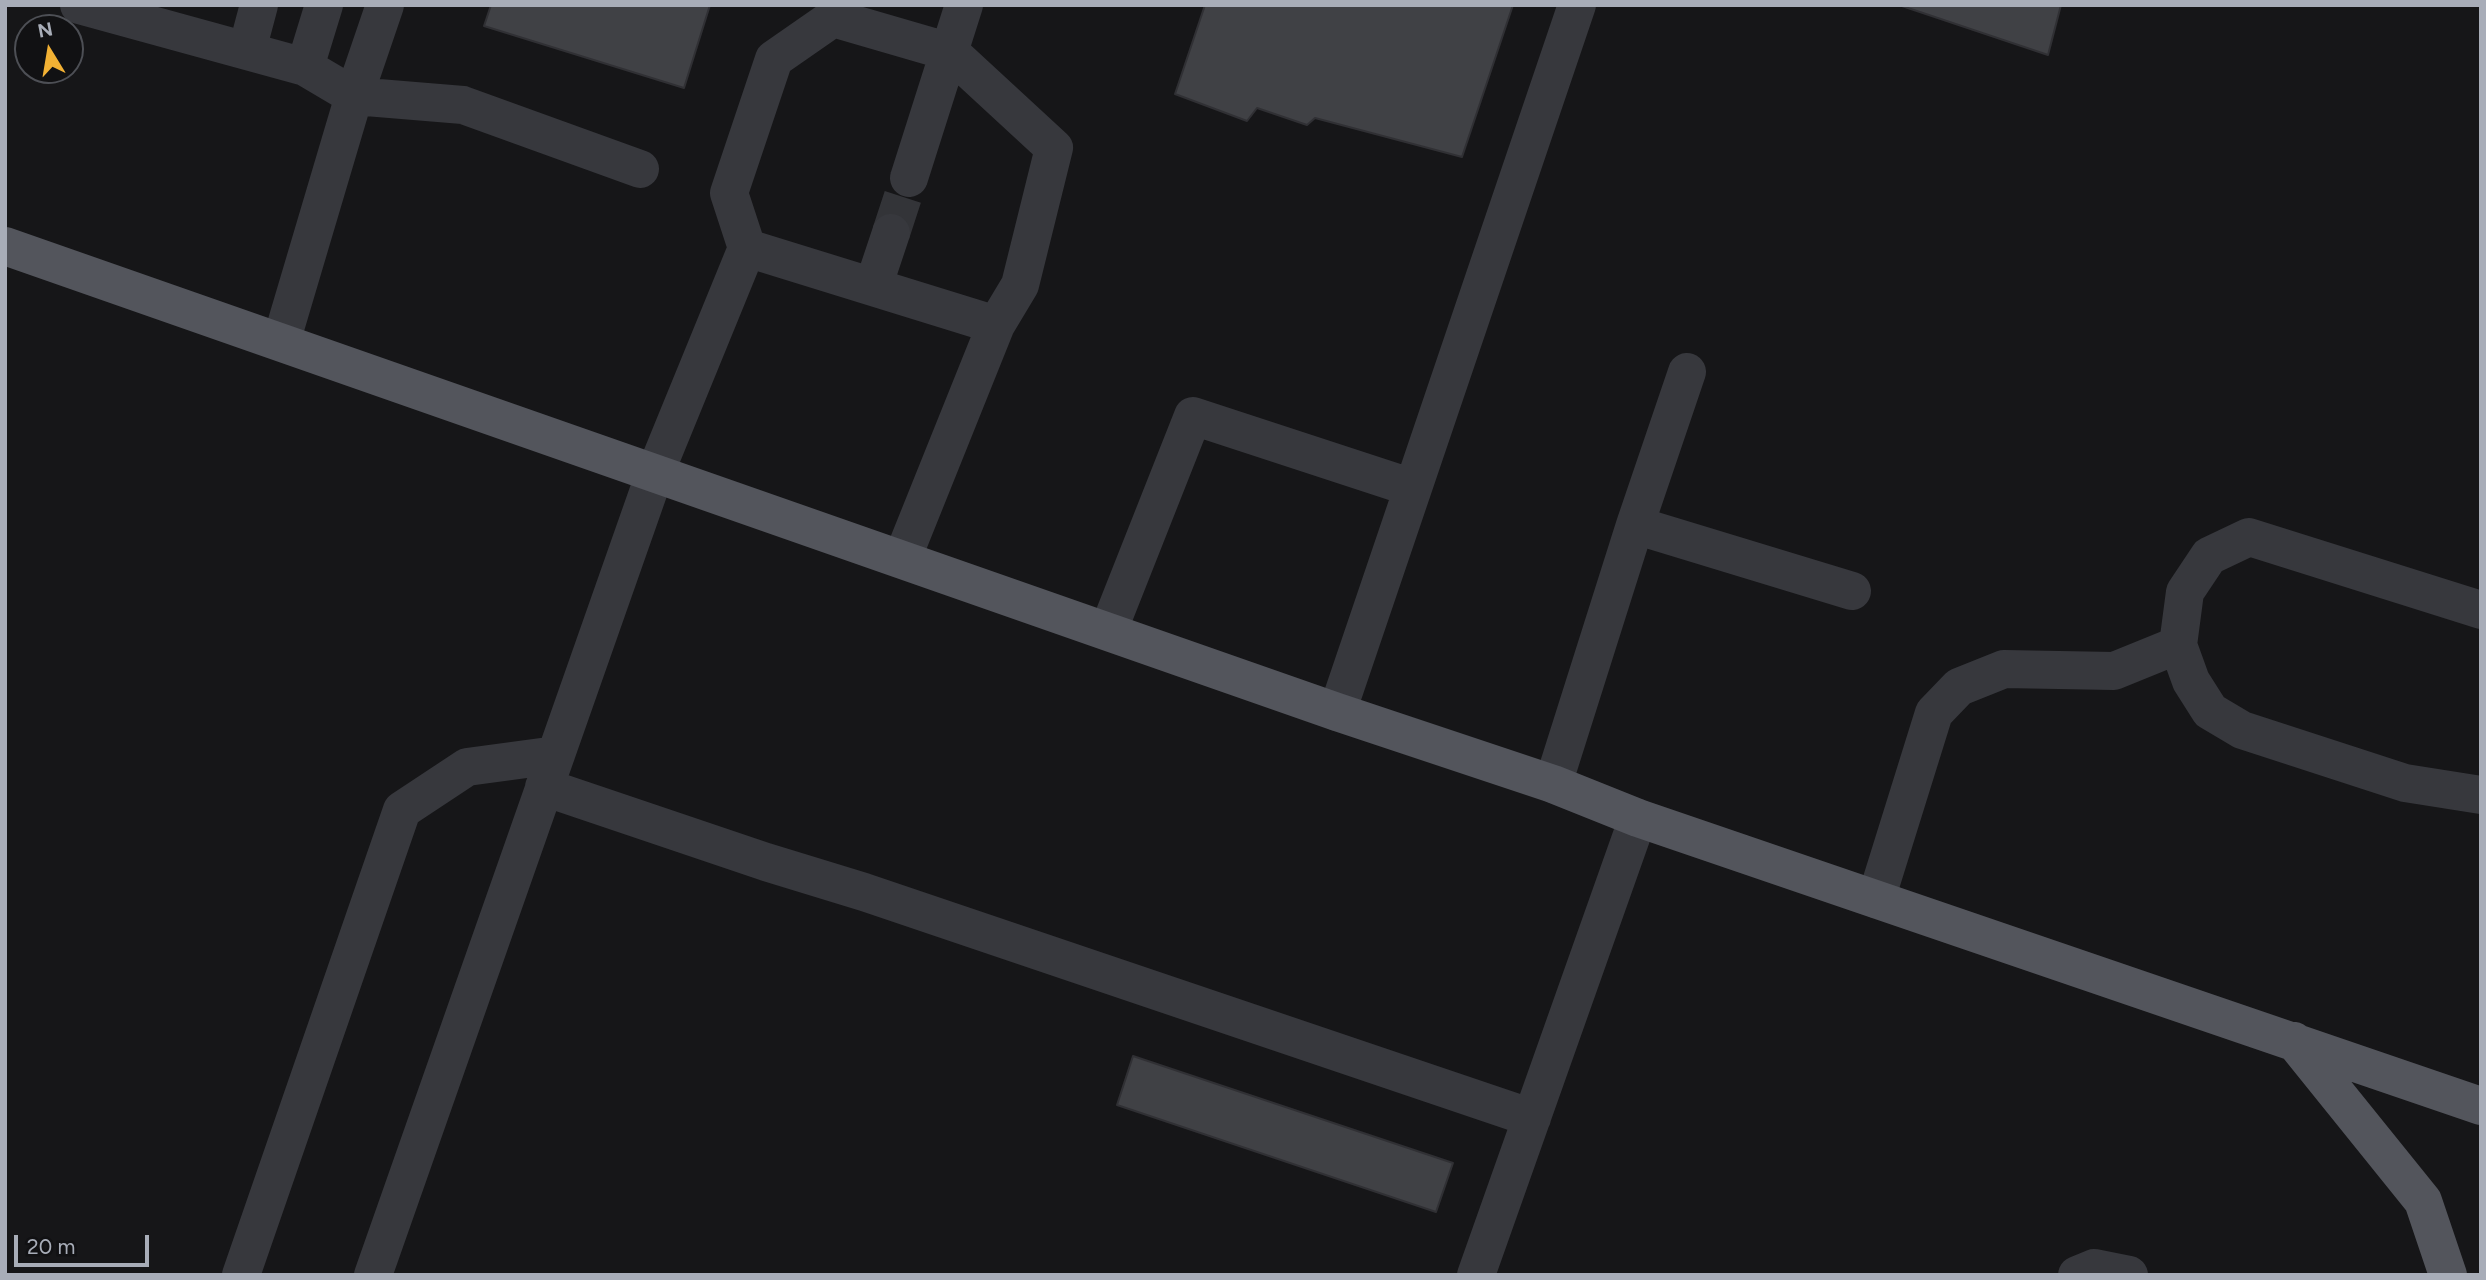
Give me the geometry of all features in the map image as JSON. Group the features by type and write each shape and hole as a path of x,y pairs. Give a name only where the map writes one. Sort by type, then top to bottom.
{"main road":[{"path":"5,246 1337,712 1553,784 1638,818 2481,1106"},
{"path":"2294,1041 2423,1201 2448,1275"}],"street":[{"path":"79,5 305,67 354,96 463,106 640,169"},
{"path":"247,50 259,5"},
{"path":"305,67 324,5"},
{"path":"281,342 384,5"},
{"path":"909,178 964,5"},
{"path":"1337,712 1577,5"},
{"path":"373,1275 655,473 747,248 729,193 774,59 834,12 950,52 1054,148 1020,285 996,325 902,559"},
{"path":"873,287 891,233"},
{"path":"747,248 996,325"},
{"path":"1553,784 1635,525 1687,372"},
{"path":"1108,631 1193,416 1413,488"},
{"path":"1635,525 1852,591"},
{"path":"2481,610 2249,537 2209,556 2185,592 2178,645 2191,681 2210,711 2242,730 2405,783 2481,794"},
{"path":"1876,899 1934,713 1959,687 2004,669 2114,671 2178,645"},
{"path":"241,1275 402,810 467,767 550,771 766,862 864,892 1532,1118"},
{"path":"1476,1275 1638,818"},
{"path":"2077,1275 2094,1268 2129,1275"}],"building":[{"path":"491,5 710,5 684,88 484,26"},
{"path":"1205,5 1513,5 1462,157 1315,118 1307,125 1257,108 1247,121 1175,94"},
{"path":"1899,5 2061,5 2048,55"},
{"path":"1133,1056 1453,1163 1436,1212 1117,1105"}],"tunnel":[{"path":"891,233 909,178"}]}
